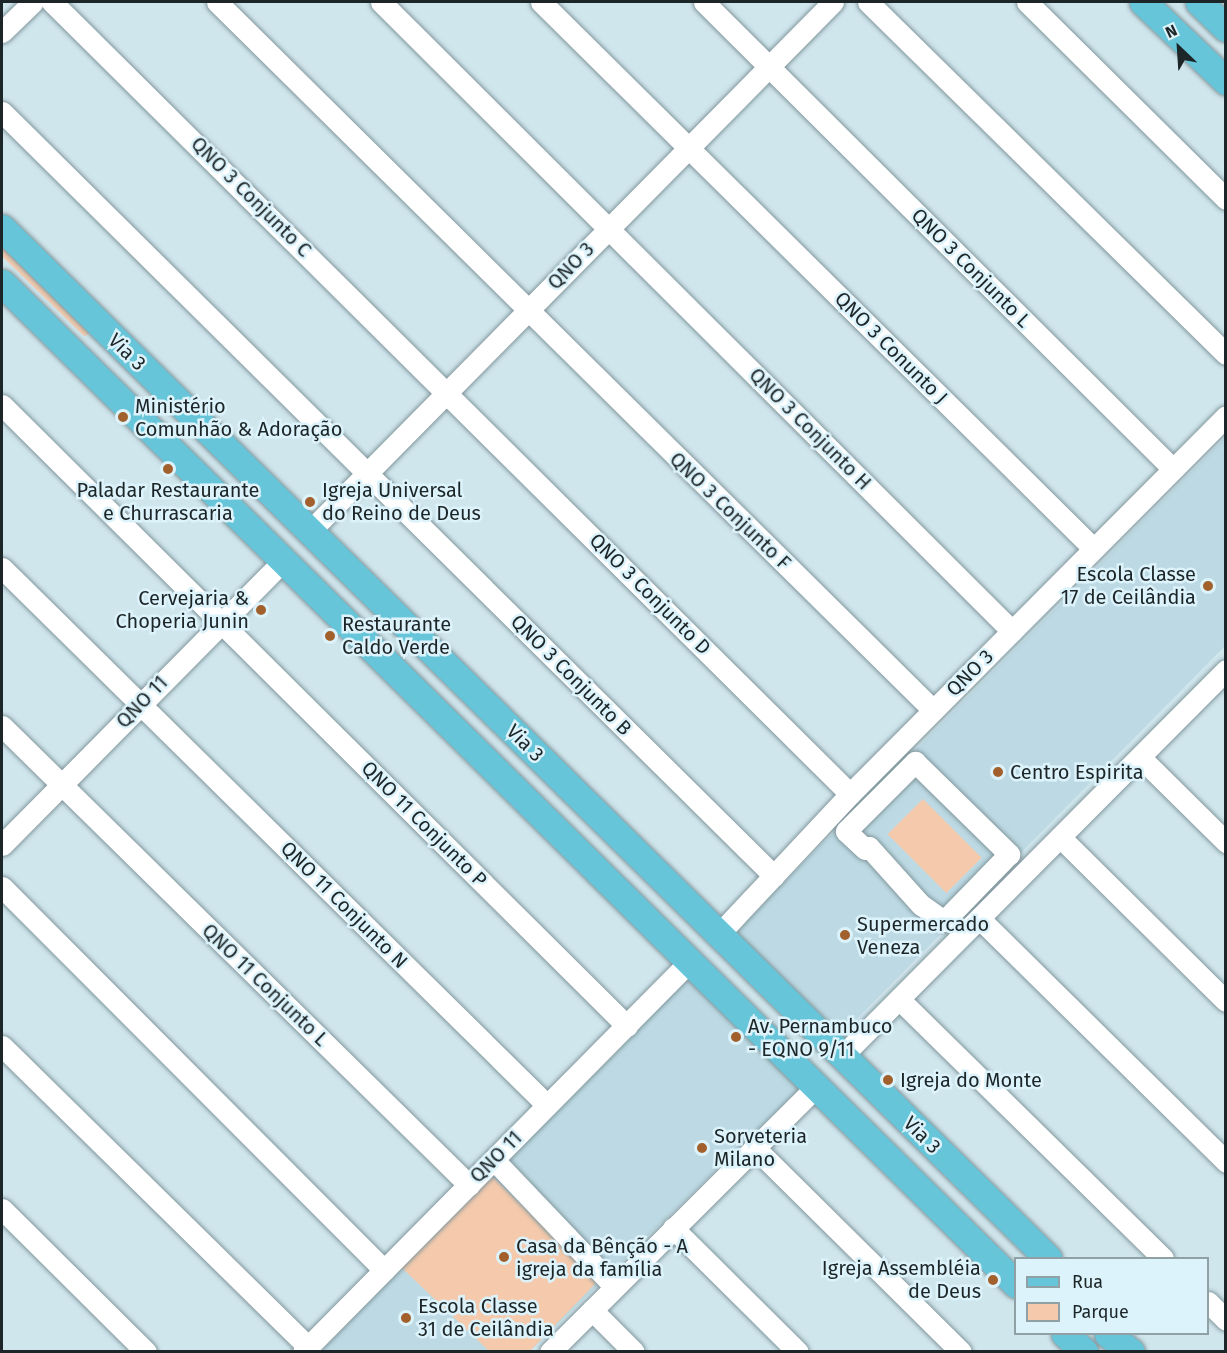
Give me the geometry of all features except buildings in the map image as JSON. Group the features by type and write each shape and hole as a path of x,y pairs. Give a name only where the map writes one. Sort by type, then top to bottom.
{"main road":[{"path":"1143,2 1226,81"},
{"path":"1199,2 1226,28"},
{"name":"Via 3","path":"2,228 1047,1257"},
{"path":"2,272 78,344 88,346 97,342 101,332 97,323"},
{"name":"Via 3","path":"2,283 1014,1282"},
{"path":"101,382 99,372 103,362 112,358 122,361 194,431 247,469"},
{"path":"313,590 349,611 419,678 429,678 437,672 439,662 435,654"},
{"path":"440,715 436,706 439,696 448,691 458,692 527,760 577,794"},
{"path":"904,1174 999,1253 1012,1253 1019,1247 1018,1229"},
{"path":"1066,1335 1084,1352"},
{"path":"1109,1335 1131,1352"},
{"path":"1125,1335 1142,1352"}],"street":[{"path":"2,32 33,2"},
{"name":"QNO 3 Conjunto C","path":"52,2 450,393"},
{"name":"QNO 3 Conjunto F","path":"217,2 527,312 933,710"},
{"name":"QNO 3 Conjunto H","path":"381,2 1012,631"},
{"name":"QNO 3 Conunto J","path":"542,2 1093,548"},
{"name":"QNO 3 Conjunto L","path":"704,2 1173,469"},
{"name":"QNO 3","path":"310,531 450,393 608,227 833,2"},
{"path":"868,2 1226,354"},
{"path":"1027,2 1226,199"},
{"name":"QNO 3 Conjunto B","path":"2,112 774,876"},
{"name":"QNO 3 Conjunto D","path":"450,393 850,794"},
{"name":"QNO 11 Conjunto P","path":"2,405 627,1026"},
{"name":"QNO 3","path":"719,934 850,794 1226,416"},
{"name":"QNO 11","path":"2,844 283,561"},
{"name":"QNO 11 Conjunto N","path":"2,568 548,1105"},
{"path":"843,1056 1224,675"},
{"name":"QNO 11 Conjunto L","path":"2,726 469,1185"},
{"path":"1141,759 1226,842"},
{"path":"915,762 1009,854 944,921 921,905 869,847 864,849 846,831 915,762"},
{"path":"1060,837 1226,1001"},
{"path":"2,887 384,1270"},
{"path":"980,919 1226,1162"},
{"name":"QNO 11","path":"306,1349 689,962"},
{"path":"899,999 1162,1257"},
{"path":"2,1046 306,1349"},
{"path":"550,1352 816,1087"},
{"path":"754,1147 961,1352"},
{"path":"494,1160 615,1287"},
{"path":"2,1209 146,1352"},
{"path":"673,1228 798,1352"},
{"path":"1209,1303 1226,1320"},
{"path":"592,1310 634,1352"}],"shaded area":[{"path":"1225,438 1225,646 837,1039 733,934"},
{"path":"688,975 799,1087 798,1090 530,1351 318,1352"}],"green space":[{"path":"2,244 89,334 84,336 2,256"},
{"path":"923,799 982,858 946,893 888,834"},
{"path":"491,1175 598,1281 530,1351 489,1351 401,1267"}],"place":[{"name":"Ministério Comunhão & Adoração","path":"123,417"},
{"name":"Paladar Restaurante e Churrascaria","path":"168,469"},
{"name":"Igreja Universal do Reino de Deus","path":"310,502"},
{"name":"Escola Classe 17 de Ceilândia","path":"1208,586"},
{"name":"Cervejaria & Choperia Junin","path":"261,610"},
{"name":"Restaurante Caldo Verde","path":"330,636"},
{"name":"Centro Espirita","path":"998,772"},
{"name":"Supermercado Veneza","path":"845,935"},
{"name":"Av. Pernambuco - EQNO 9/11","path":"736,1037"},
{"name":"Igreja do Monte","path":"888,1080"},
{"name":"Sorveteria Milano","path":"702,1148"},
{"name":"Casa da Bênção - A igreja da família","path":"504,1257"},
{"name":"Igreja Assembléia de Deus","path":"993,1280"},
{"name":"Escola Classe 31 de Ceilândia","path":"406,1318"}]}
